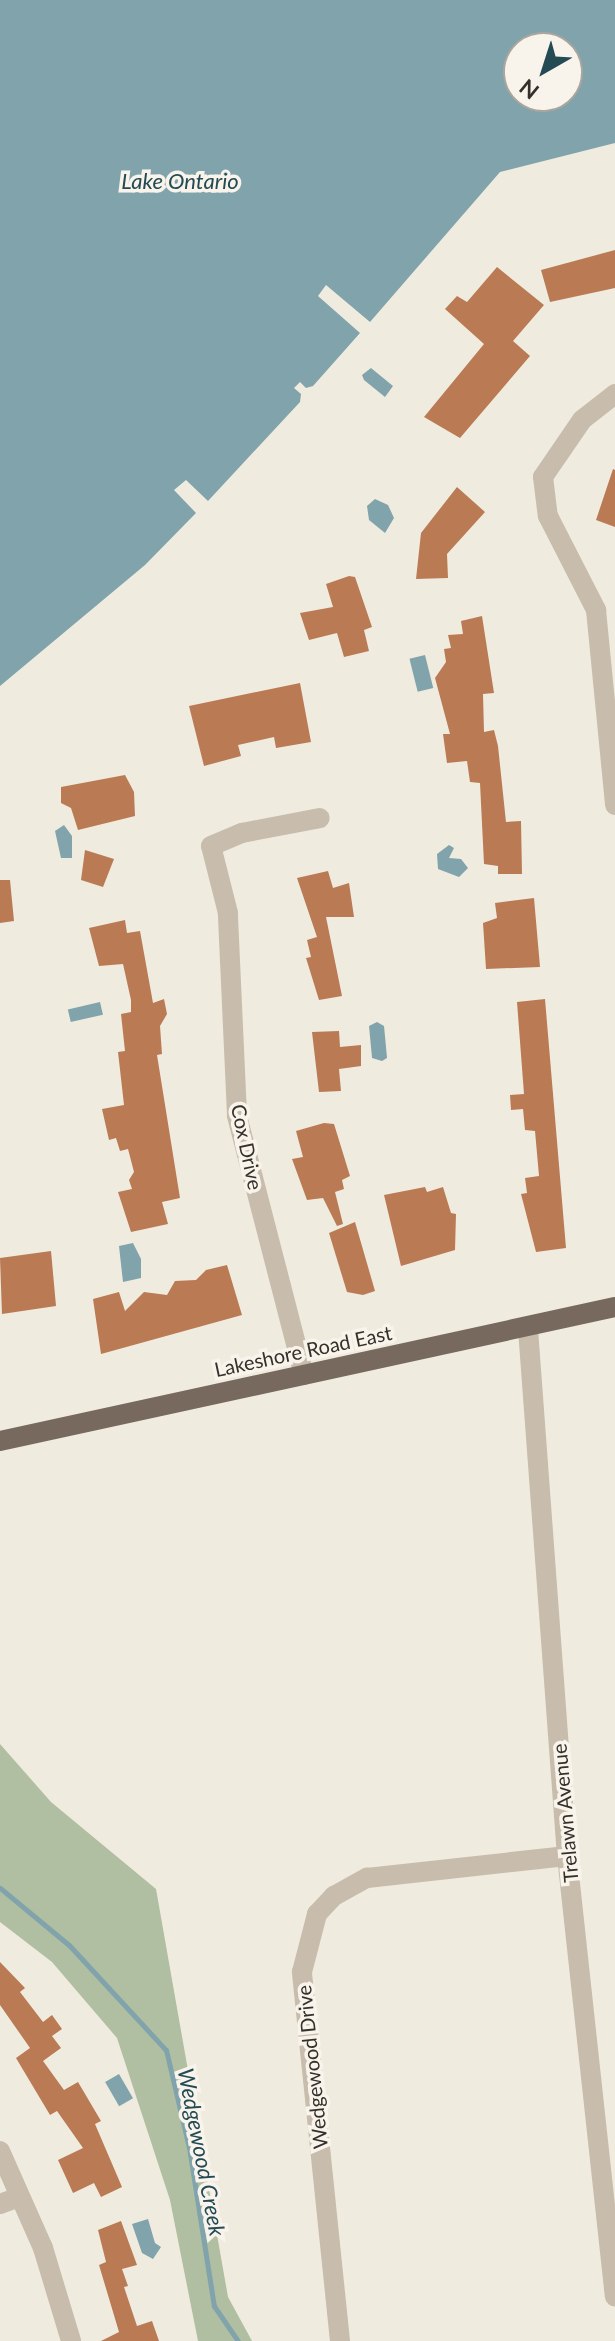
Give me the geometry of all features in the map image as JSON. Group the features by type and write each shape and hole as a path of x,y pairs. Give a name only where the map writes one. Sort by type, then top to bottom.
{"main road":[{"name":"Lakeshore Road East","path":"0,1441 528,1329 615,1307"}],"street":[{"path":"615,394 582,420 543,477 548,516 596,610 615,805"},
{"name":"Cox Drive","path":"304,1375 237,1115 228,913 211,846 242,833 320,818"},
{"name":"Trelawn Avenue","path":"528,1329 567,1856 615,2296"},
{"name":"Wedgewood Drive","path":"340,2341 302,1972 317,1914 334,1896 367,1878 567,1856"},
{"path":"0,2151 9,2201 43,2248 71,2341"}],"green space":[{"path":"0,1744 51,1802 156,1889 228,2297 252,2341 198,2341 170,2200 117,2038 52,1962 0,1922"}],"water":[{"name":"Lake Ontario","path":"0,0 615,0 615,143 500,172 370,322 326,285 318,296 360,333 313,386 306,388 300,382 294,388 301,394 300,402 208,501 186,480 174,490 196,513 145,565 0,686"},
{"path":"371,368 393,386 385,397 364,380 362,375"},
{"path":"375,499 388,505 394,518 385,533 369,520 367,506"},
{"path":"425,655 433,688 418,692 409,659"},
{"path":"64,825 72,836 72,858 61,858 55,831"},
{"path":"449,845 454,848 449,858 461,859 468,868 459,877 438,869 437,854"},
{"path":"100,1002 103,1015 71,1022 68,1009"},
{"path":"377,1022 384,1026 387,1058 382,1061 372,1058 369,1026"},
{"path":"133,1243 141,1259 141,1278 123,1282 119,1246"},
{"path":"119,2074 133,2098 119,2106 105,2082"},
{"path":"148,2219 155,2243 161,2247 153,2259 142,2253 132,2224"}],"building":[{"path":"615,250 615,288 550,302 541,270"},
{"path":"497,267 544,305 513,341 530,356 460,438 424,417 484,344 445,309 457,296 467,302"},
{"path":"615,470 615,527 596,520"},
{"path":"457,487 485,512 447,554 448,578 416,579 421,533"},
{"path":"355,577 372,627 364,630 369,651 344,657 337,633 309,640 300,613 333,607 326,584"},
{"path":"482,616 494,693 483,694 484,732 494,730 498,746 506,822 521,821 522,874 498,874 498,866 484,864 480,783 470,782 467,761 447,763 443,734 450,734 435,678 446,662 444,649 451,648 448,635 463,634 461,621"},
{"path":"300,683 311,742 276,748 274,737 238,745 241,756 204,766 189,706"},
{"path":"125,775 134,792 135,816 78,830 71,808 61,803 61,787"},
{"path":"85,850 114,859 103,887 81,880"},
{"path":"328,871 333,888 349,883 354,917 326,917 342,996 319,1000 306,958 311,957 307,940 317,937 297,878"},
{"path":"0,880 10,880 14,921 0,923"},
{"path":"534,898 540,967 486,969 483,923 497,918 495,903"},
{"path":"125,920 127,933 140,931 153,1003 164,999 167,1014 160,1026 162,1054 157,1055 180,1198 162,1202 168,1224 131,1232 118,1192 132,1189 129,1180 134,1172 128,1149 120,1151 116,1138 109,1140 102,1109 124,1105 118,1052 125,1051 121,1014 131,1012 131,1000 123,964 99,966 89,928"},
{"path":"545,999 566,1248 536,1252 521,1194 527,1193 525,1178 539,1176 535,1131 525,1130 523,1109 511,1110 510,1095 524,1094 517,1002"},
{"path":"339,1031 340,1047 361,1045 361,1066 339,1069 341,1091 319,1092 312,1032"},
{"path":"324,1123 334,1124 350,1176 342,1180 344,1189 335,1192 343,1224 337,1226 323,1198 307,1200 292,1159 303,1157 296,1131"},
{"path":"425,1187 427,1192 443,1187 451,1213 456,1214 455,1250 401,1266 384,1195"},
{"path":"355,1222 375,1291 363,1295 347,1292 329,1233"},
{"path":"51,1251 56,1306 2,1314 0,1258"},
{"path":"227,1265 242,1315 101,1354 93,1299 119,1292 125,1311 144,1292 167,1295 175,1281 196,1280 206,1270"},
{"path":"0,1962 25,1988 20,1992 43,2022 52,2015 62,2029 52,2036 61,2048 43,2061 64,2090 78,2082 101,2121 95,2124 122,2187 101,2197 94,2183 73,2193 58,2160 83,2148 57,2111 50,2115 16,2058 30,2048 0,2005"},
{"path":"121,2221 137,2265 122,2269 128,2286 124,2287 137,2326 152,2321 159,2341 101,2341 119,2332 99,2265 106,2262 98,2230"}],"waterway":[{"name":"Wedgewood Creek","path":"0,1888 69,1945 166,2050 189,2147 214,2306 238,2341"}]}
